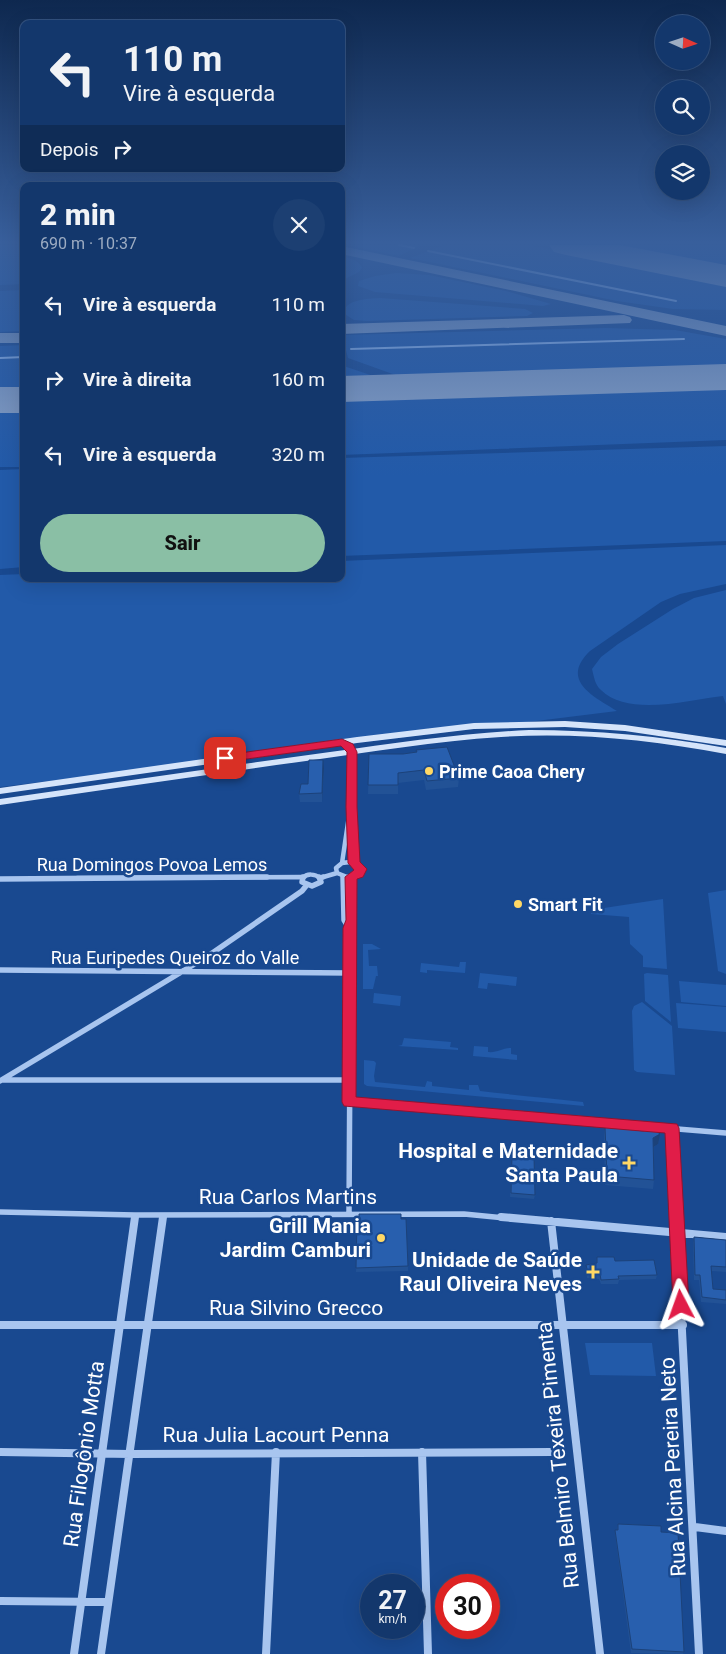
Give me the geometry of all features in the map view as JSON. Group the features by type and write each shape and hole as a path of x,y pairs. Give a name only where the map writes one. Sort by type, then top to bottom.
{"main road":[{"path":"0,790 342,742 474,726 564,724 625,728 726,744"},
{"path":"0,802 352,752 474,737 542,734 634,737 726,751"}],"street":[{"path":"342,742 349,746 352,752 351,807 354,863"},
{"path":"342,863 347,822 351,807"},
{"path":"342,863 354,863 360,866 360,872 351,877 343,877 337,873 336,868 342,863"},
{"path":"1,1080 182,972 302,891 306,886 318,885 321,882 320,878 337,873"},
{"name":"Rua Domingos Povoa Lemos","path":"0,879 304,878 309,875 320,878"},
{"path":"343,877 344,920 349,928"},
{"path":"349,1214 349,928 352,920 351,877"},
{"path":"304,878 302,882 306,886"},
{"name":"Rua Euripedes Queiroz do Valle","path":"0,970 349,973"},
{"path":"1,1080 349,1080"},
{"path":"349,1102 726,1133"},
{"name":"Rua Alcina Pereira Neto","path":"672,1128 676,1232 694,1527 699,1654"},
{"name":"Rua Carlos Martins","path":"0,1212 135,1215 464,1214 726,1237"},
{"name":"Rua Filogônio Motta","path":"74,1654 135,1215"},
{"path":"101,1654 107,1602 130,1454 155,1260 163,1215"},
{"name":"Rua Belmiro Texeira Pimenta","path":"551,1221 561,1326 600,1654"},
{"name":"Rua Silvino Grecco","path":"0,1325 682,1325"},
{"name":"Rua Julia Lacourt Penna","path":"0,1452 102,1454 552,1452"},
{"path":"266,1654 276,1452"},
{"path":"422,1452 428,1654"},
{"path":"694,1527 726,1531"},
{"path":"0,1601 107,1602"}],"shaded area":[{"path":"0,322 20,322 20,331 0,332"},
{"path":"606,328 675,330 726,339 726,367 401,377 348,358 345,335"},
{"path":"20,345 20,389 0,390 0,346"},
{"path":"345,366 379,378 345,379"},
{"path":"726,388 726,440 345,455 345,401"},
{"path":"20,411 20,467 0,467 0,412"},
{"path":"726,446 726,541 345,556 345,458"},
{"path":"20,469 20,567 0,569 0,470"},
{"path":"726,545 726,584 680,594 661,602 590,651 578,670 579,679 590,693 617,711 0,787 0,575 20,574 20,582 345,582 345,561"},
{"path":"726,590 726,704 723,696 659,705 627,703 613,698 599,688 592,669 601,657 673,609 694,598"},
{"path":"726,890 726,974 718,971 708,893"},
{"path":"663,899 667,969 643,967 643,956 630,944 629,917 591,914 591,910"},
{"path":"363,944 372,944 381,949 368,950 369,966 377,966 378,976 376,976 373,989 363,989"},
{"path":"460,962 466,962 465,973 427,970 427,973 420,972 421,963 459,967"},
{"path":"480,973 517,977 516,986 488,983 487,989 478,988"},
{"path":"644,974 668,975 671,1022 645,1001"},
{"path":"679,981 726,985 726,1006 681,1002"},
{"path":"374,993 401,996 400,1006 373,1003"},
{"path":"642,1002 672,1026 675,1075 637,1072 634,1070 632,1011 634,1006"},
{"path":"676,1003 726,1007 726,1032 678,1028"},
{"path":"404,1038 451,1042 450,1047 458,1048 458,1050 398,1046 402,1045"},
{"path":"474,1046 488,1047 488,1052 511,1048 511,1054 517,1055 517,1060 473,1056"},
{"path":"364,1060 376,1063 375,1082 425,1087 427,1081 432,1082 432,1086 469,1090 469,1085 478,1085 480,1091 583,1102 584,1106 367,1086 364,1084"},
{"path":"585,1343 652,1343 656,1376 590,1375"}],"building":[{"path":"447,747 459,778 427,781 424,770 398,773 398,785 368,785 369,754 403,754 417,752 416,750"},
{"path":"309,760 323,760 322,793 299,794 301,784 308,784"},
{"name":"Hospital e Maternidade Santa Paula","path":"650,1126 660,1134 653,1138 654,1180 607,1176 605,1127 644,1131"},
{"path":"512,1155 534,1157 535,1195 511,1193"},
{"name":"Grill Mania Jardim Camburi","path":"359,1214 401,1214 401,1219 406,1219 408,1266 356,1268 357,1220 359,1220"},
{"path":"694,1237 726,1240 726,1267 711,1266 713,1289 726,1290 726,1300 702,1297 700,1275 695,1275"},
{"path":"597,1257 614,1257 615,1261 654,1260 657,1275 618,1276 619,1279 601,1280 600,1274 588,1273 586,1265 597,1263"},
{"path":"618,1524 661,1526 661,1532 678,1533 684,1652 632,1649 615,1530 618,1530"}],"waterway":[{"path":"351,349 684,339"},
{"path":"0,358 20,357"}],"taxiway":[{"path":"345,329 555,322"},
{"path":"684,322 726,331"},
{"path":"0,338 20,338"}],"runway":[{"path":"345,389 726,377"},
{"path":"0,400 20,400"}],"place":[{"name":"Prime Caoa Chery","path":"429,771"},
{"name":"Smart Fit","path":"518,904"},
{"name":"Hospital e Maternidade Santa Paula","path":"629,1163"},
{"name":"Grill Mania Jardim Camburi","path":"381,1238"},
{"name":"Unidade de Saúde Raul Oliveira Neves","path":"593,1272"}],"route":[{"path":"225,758 342,742 349,746 352,752 351,807 354,863 360,866 361,869 358,874 351,877 352,920 349,928 349,1102 672,1128 681,1305"}]}
